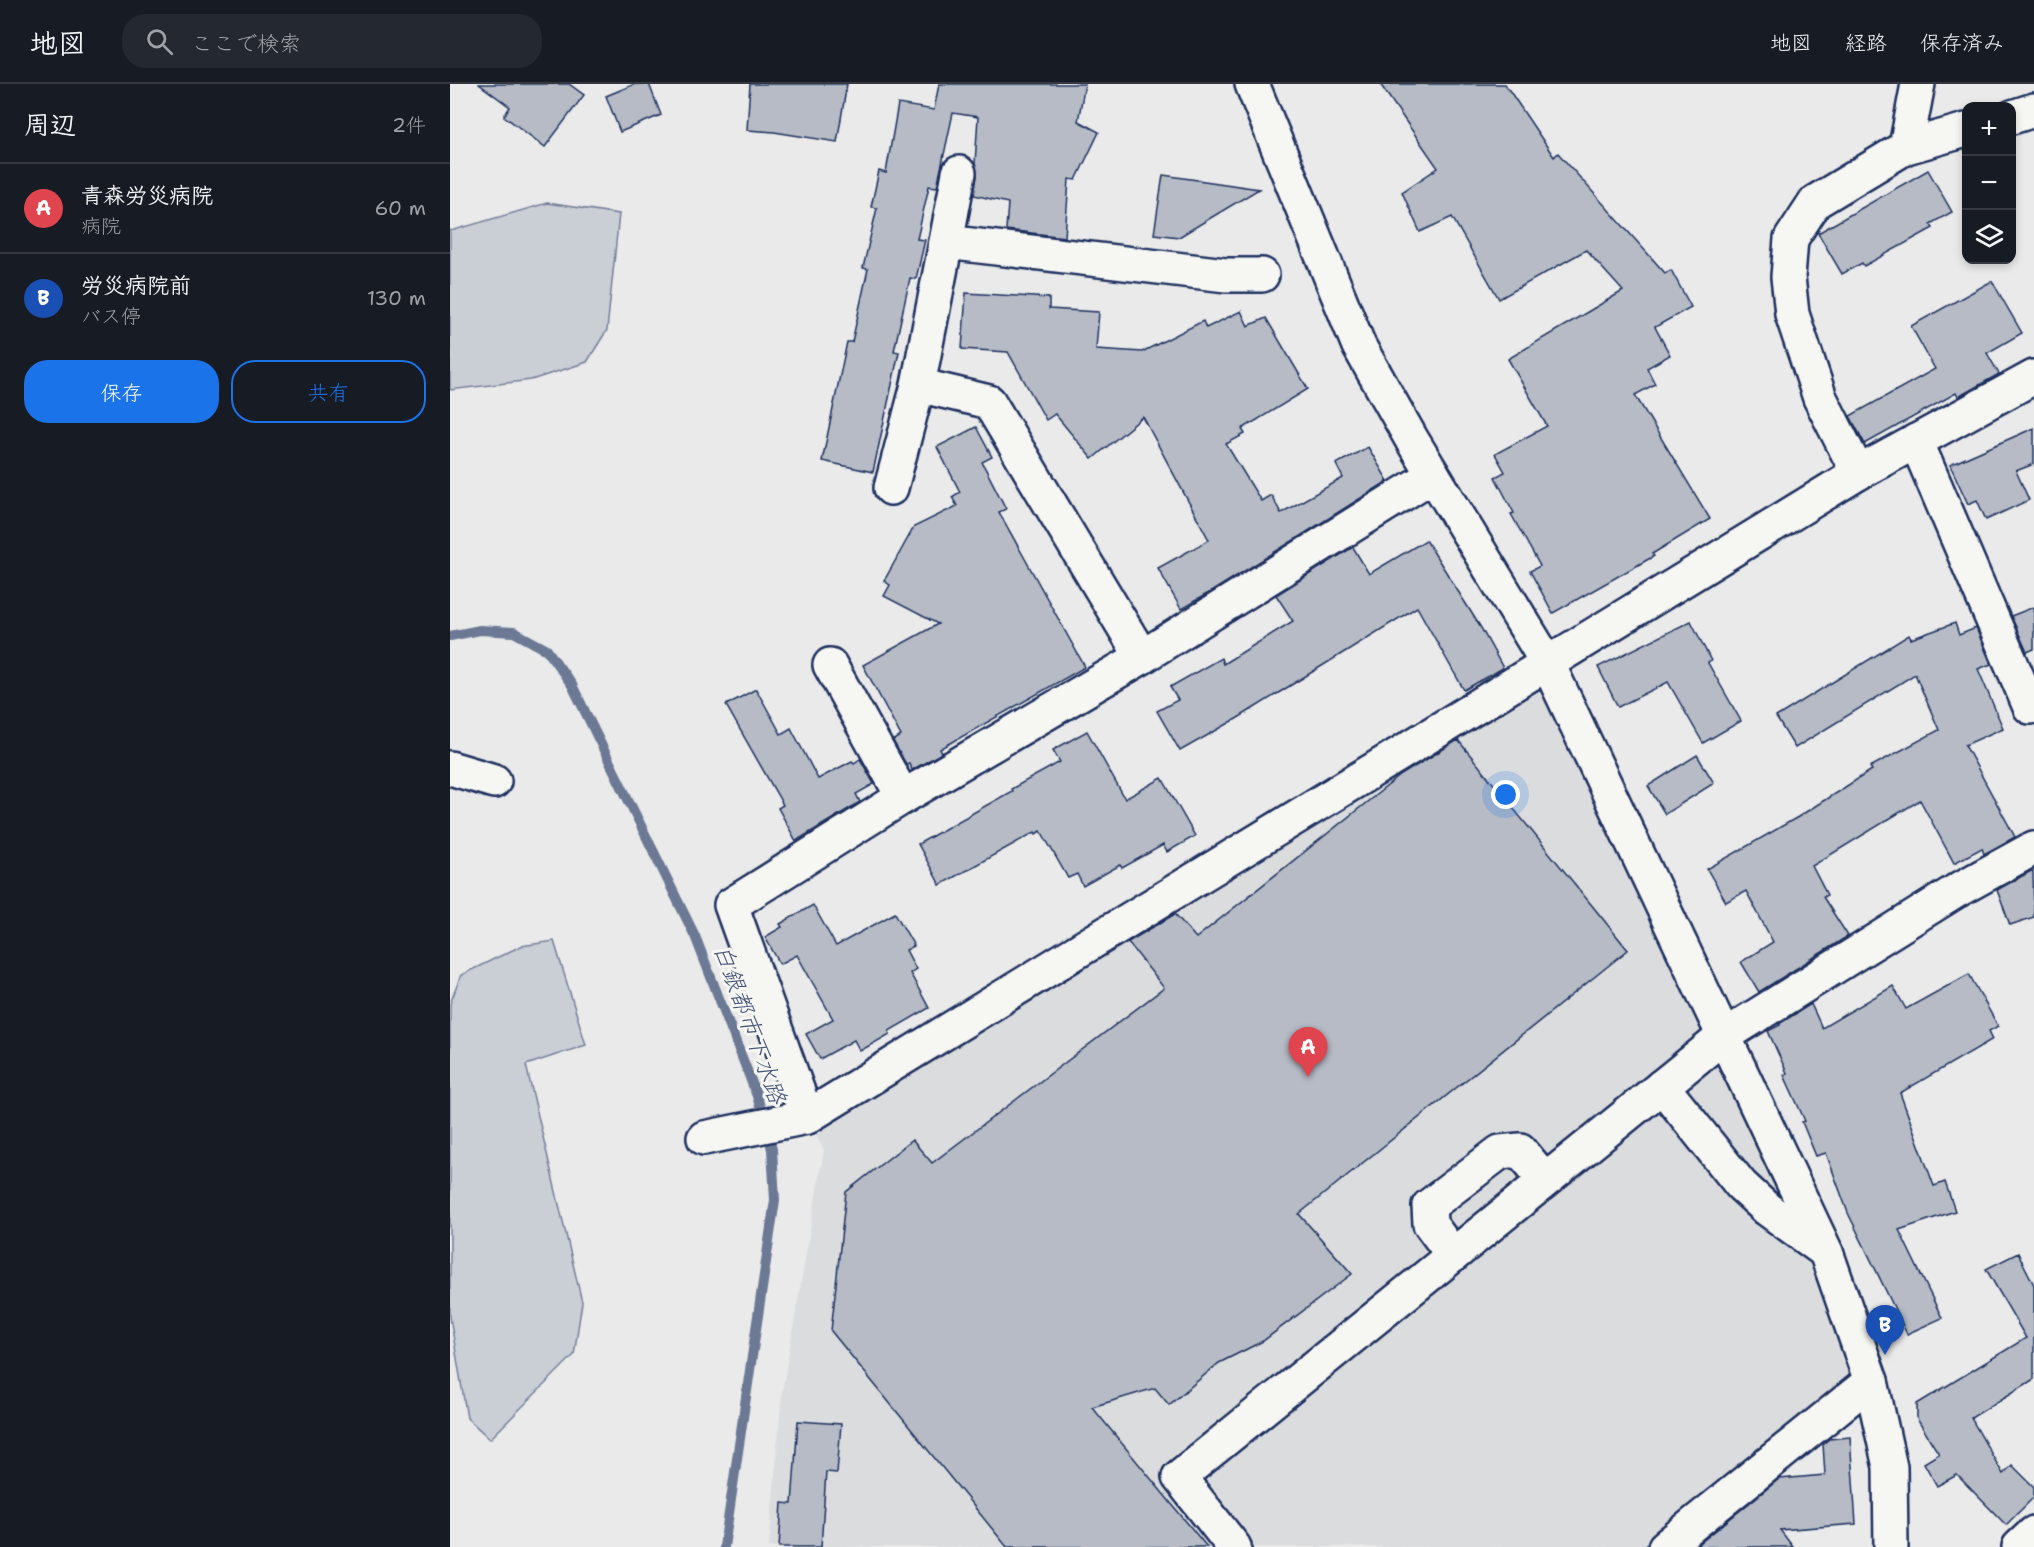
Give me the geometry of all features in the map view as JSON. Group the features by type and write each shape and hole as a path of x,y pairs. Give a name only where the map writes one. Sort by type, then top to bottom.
{"street":[{"path":"1252,84 1359,346 1433,475 1548,664 1826,1252 1871,1381 1890,1467 1891,1547"},
{"path":"1906,147 1918,84"},
{"path":"2016,116 2034,110"},
{"path":"1858,473 1820,398 1792,314 1788,277 1791,239 1815,202 1906,147 1962,130"},
{"path":"891,488 918,385 959,173"},
{"path":"946,242 1226,275 1262,275"},
{"path":"704,1138 807,1117 1858,473 2034,377"},
{"path":"918,385 989,402 1142,657"},
{"path":"1916,441 2030,707"},
{"path":"807,1117 730,905 903,797 1142,657 1433,475"},
{"path":"830,665 903,797"},
{"path":"450,768 495,781"},
{"path":"1234,1547 1179,1477 1724,1036 1956,891 2034,848"},
{"path":"1662,1086 1741,1185 1767,1209 1826,1252"},
{"path":"1453,1255 1430,1224 1430,1206 1500,1152 1520,1150 1545,1180"},
{"path":"1665,1547 1871,1381"},
{"path":"2019,1547 2034,1533"}],"shaded area":[{"path":"547,203 619,214 607,330 587,362 531,380 450,390 450,230"},
{"path":"1548,664 1871,1381 1665,1547 769,1547 782,1392 824,1150 807,1117"},
{"path":"554,941 586,1045 526,1065 582,1302 574,1355 490,1439 467,1418 450,1317 450,1004 461,975 521,946"}],"building":[{"path":"479,84 569,84 584,95 545,147 504,116 510,107"},
{"path":"635,84 649,84 661,115 620,132 606,96"},
{"path":"750,84 847,84 837,142 747,130"},
{"path":"939,84 1085,84 1078,121 1099,132 1076,180 1069,179 1065,237 1006,230 1008,203 974,195 977,176 975,164 978,117 953,113 937,187 929,186 917,239 925,240 916,279 910,278 894,351 899,352 873,472 822,461 847,342 852,342 868,269 863,268 877,208 871,207 879,171 886,173 898,104 934,110"},
{"path":"1380,84 1505,84 1554,157 1558,153 1665,273 1671,270 1691,307 1655,327 1670,355 1647,368 1655,384 1635,395 1710,519 1652,554 1654,556 1553,613 1530,571 1540,566 1511,514 1514,513 1495,477 1505,472 1495,454 1547,426 1508,359 1623,291 1586,250 1499,299 1452,217 1420,232 1402,192 1438,168"},
{"path":"1928,170 1952,212 1930,224 1933,228 1864,266 1862,263 1842,274 1818,233"},
{"path":"1163,175 1259,189 1179,237 1154,234"},
{"path":"1992,281 2022,333 1987,353 1999,374 1958,397 1956,393 1865,444 1850,416 1935,369 1911,326"},
{"path":"966,293 1049,298 1049,309 1099,312 1096,349 1142,352 1203,321 1206,328 1241,311 1248,326 1266,318 1308,389 1242,429 1245,434 1226,444 1261,501 1271,495 1281,513 1343,478 1336,464 1368,447 1388,481 1181,609 1158,568 1209,540 1143,417 1092,459 1055,414 1046,420 1008,352 962,349"},
{"path":"976,427 992,457 982,462 1006,509 999,512 1085,667 940,749 942,753 912,770 893,741 901,736 863,665 938,624 884,596 890,585 884,581 914,527 957,506 952,497 960,492 937,447"},
{"path":"2034,428 2034,464 2016,471 2029,500 1986,520 1977,500 1968,504 1950,465"},
{"path":"1426,540 1503,668 1464,690 1417,607 1238,718 1180,751 1157,711 1178,700 1170,687 1221,658 1223,664 1293,621 1276,595 1353,547 1369,574"},
{"path":"2034,607 2034,649 2027,652 2011,616"},
{"path":"1691,621 1711,661 1708,663 1741,721 1703,743 1668,682 1618,707 1598,667"},
{"path":"1955,623 1959,635 1976,628 1991,664 1978,669 2003,728 1965,745 2015,837 1984,854 1982,848 1954,863 1920,800 1812,866 1827,895 1823,897 1848,936 1759,992 1741,962 1773,942 1746,891 1726,902 1707,869 1798,817 1872,770 1870,767 1939,730 1915,674 1795,748 1776,717 1909,635 1911,639"},
{"path":"756,689 781,734 791,728 818,779 860,759 874,784 856,794 860,802 796,841 778,808 783,805 726,705"},
{"path":"1087,731 1125,799 1162,778 1195,836 1167,852 1163,845 1122,868 1120,865 1083,886 1077,874 1068,878 1041,831 1036,834 1035,832 940,885 918,844 1060,762 1053,750"},
{"path":"1458,740 1628,950 1299,1214 1352,1274 1263,1341 1219,1363 1169,1405 1155,1388 1092,1407 1207,1547 1007,1547 831,1331 846,1192 912,1140 932,1163 1164,988 1128,942 1175,914 1196,938 1401,775"},
{"path":"1697,755 1714,783 1665,814 1648,786"},
{"path":"2033,870 2034,917 2010,925 1997,890"},
{"path":"813,905 836,946 895,913 914,946 906,950 916,969 910,973 929,1008 860,1051 854,1040 820,1059 806,1034 833,1019 797,955 780,964 765,937 782,927 780,924"},
{"path":"1969,974 1998,1026 1989,1031 1993,1039 1900,1093 1934,1186 1945,1182 1955,1211 1899,1230 1942,1318 1907,1334 1848,1213 1826,1153 1816,1156 1802,1122 1805,1121 1784,1075 1787,1073 1768,1031 1811,1004 1822,1028 1893,986 1906,1009"},
{"path":"2018,1253 2034,1285 2034,1379 1971,1418 2003,1474 2012,1465 2034,1487 2034,1497 2006,1525 1957,1475 1937,1486 1924,1463 1939,1454 1917,1419 1917,1404 2026,1338 1986,1269"},
{"path":"798,1421 841,1424 837,1473 826,1472 821,1547 779,1547 782,1503 792,1504"},
{"path":"1850,1437 1856,1524 1780,1530 1793,1547 1695,1547 1779,1479 1825,1475 1823,1444 1829,1439"}],"waterway":[{"name":"白銀都市下水路","path":"450,636 480,630 514,632 547,650 572,685 695,936 757,1096 772,1149 775,1200 724,1547"}],"place":[{"name":"青森労災病院","path":"1308,1077"},
{"name":"労災病院前","path":"1885,1355"}]}
